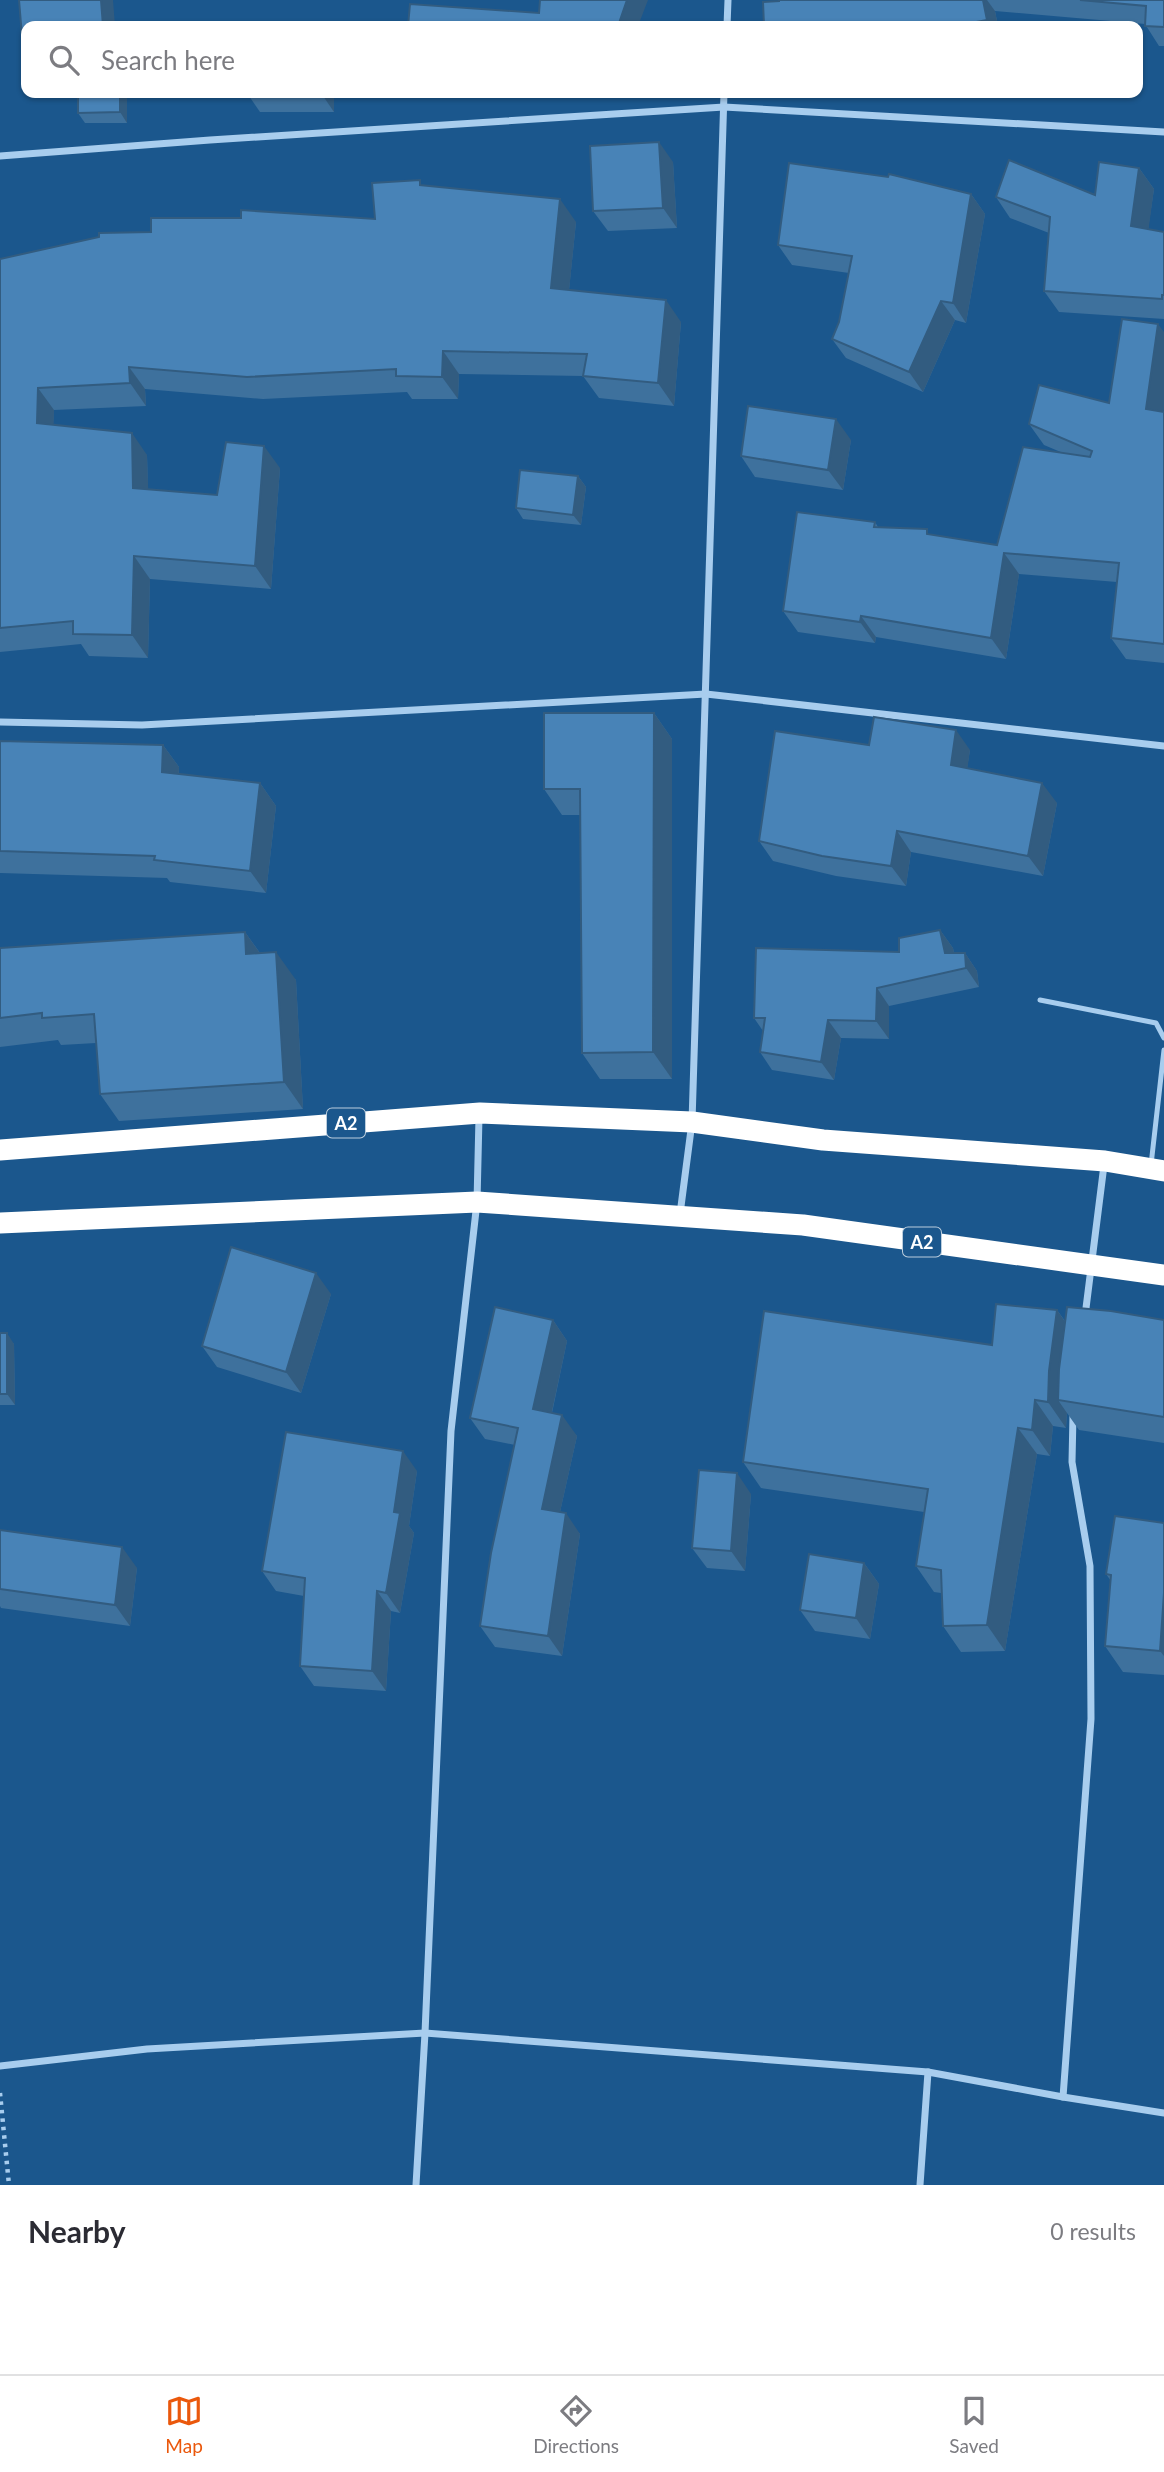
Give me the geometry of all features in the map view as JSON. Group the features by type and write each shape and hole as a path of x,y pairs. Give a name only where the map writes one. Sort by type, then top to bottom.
{"highway":[{"name":"A2","path":"0,1150 480,1113 692,1122 822,1140 1105,1161 1157,1169"},
{"name":"A2","path":"0,1223 477,1202 803,1225 1164,1275"}],"street":[{"path":"727,21 728,0"},
{"path":"680,1216 692,1122 724,98"},
{"path":"0,156 210,139 724,107 1164,132"},
{"path":"0,722 142,725 706,694 1164,746"},
{"path":"416,2185 452,1431 477,1202 480,1113"},
{"path":"1085,1318 1105,1161"},
{"path":"1063,2097 1091,1719 1090,1566 1072,1462 1073,1411"},
{"path":"0,2066 148,2049 425,2033 928,2072 1164,2112"},
{"path":"920,2185 928,2072"}],"lane":[{"path":"1040,1000 1156,1023 1164,1038"},
{"path":"1157,1169 1164,1050"}],"path":[{"path":"0,2089 9,2185"}],"building":[{"path":"19,0 101,0 103,21 21,21 21,24"},
{"path":"540,0 627,0 620,21 408,21 410,4 539,13"},
{"path":"983,0 987,20 764,21 763,2"},
{"path":"1080,0 1164,0 1164,27 1145,26 1146,6"},
{"path":"78,98 120,98 120,112 78,113"},
{"path":"659,142 663,208 593,211 590,146"},
{"path":"1009,160 1095,195 1099,162 1139,168 1131,226 1164,232 1162,299 1044,291 1050,217 996,197"},
{"path":"789,163 888,177 889,174 971,194 953,303 941,301 909,372 832,339 839,322 852,256 778,245"},
{"path":"420,180 420,185 560,199 551,288 666,300 658,383 583,376 587,354 443,351 442,377 396,376 396,369 247,377 129,367 130,383 38,388 37,423 132,433 133,488 217,495 226,442 264,446 255,566 134,556 132,635 73,634 73,621 0,628 0,259 99,237 99,233 151,232 151,218 241,218 241,210 375,219 372,183"},
{"path":"1122,319 1158,324 1146,409 1164,412 1164,644 1111,638 1119,563 1004,553 991,638 861,616 860,622 783,611 797,512 875,522 874,527 927,529 927,534 997,545 1023,447 1090,457 1092,451 1029,424 1039,385 1109,403"},
{"path":"748,406 836,419 828,470 741,456"},
{"path":"520,470 578,476 573,515 516,508"},
{"path":"544,713 654,713 653,1052 582,1053 580,789 544,789"},
{"path":"874,717 956,730 951,765 1042,783 1028,856 897,831 891,866 822,856 759,841 775,731 869,745"},
{"path":"0,741 163,745 162,772 260,783 250,871 154,860 155,856 0,851"},
{"path":"940,930 945,953 965,953 966,968 877,988 876,1021 828,1020 821,1062 760,1052 765,1018 754,1018 756,948 899,952 899,938"},
{"path":"245,932 246,954 276,952 284,1082 100,1094 94,1014 42,1018 42,1013 0,1018 0,948"},
{"path":"231,1247 316,1273 286,1372 202,1346"},
{"path":"996,1304 1057,1310 1048,1402 1035,1400 1032,1430 1018,1428 987,1625 943,1626 941,1570 916,1566 928,1489 743,1462 764,1311 992,1345"},
{"path":"495,1307 553,1320 533,1409 562,1415 542,1509 566,1513 548,1636 480,1626 491,1553 518,1428 470,1418"},
{"path":"1067,1307 1164,1320 1164,1417 1058,1400"},
{"path":"0,1333 7,1333 7,1394 0,1394"},
{"path":"286,1432 403,1451 394,1512 400,1513 386,1593 377,1591 372,1671 300,1666 305,1578 262,1571"},
{"path":"699,1470 737,1473 731,1551 692,1548"},
{"path":"1115,1516 1164,1523 1164,1593 1160,1651 1105,1646 1111,1575 1106,1574"},
{"path":"0,1530 122,1547 115,1605 0,1589"},
{"path":"809,1554 864,1563 856,1618 800,1610"}]}
